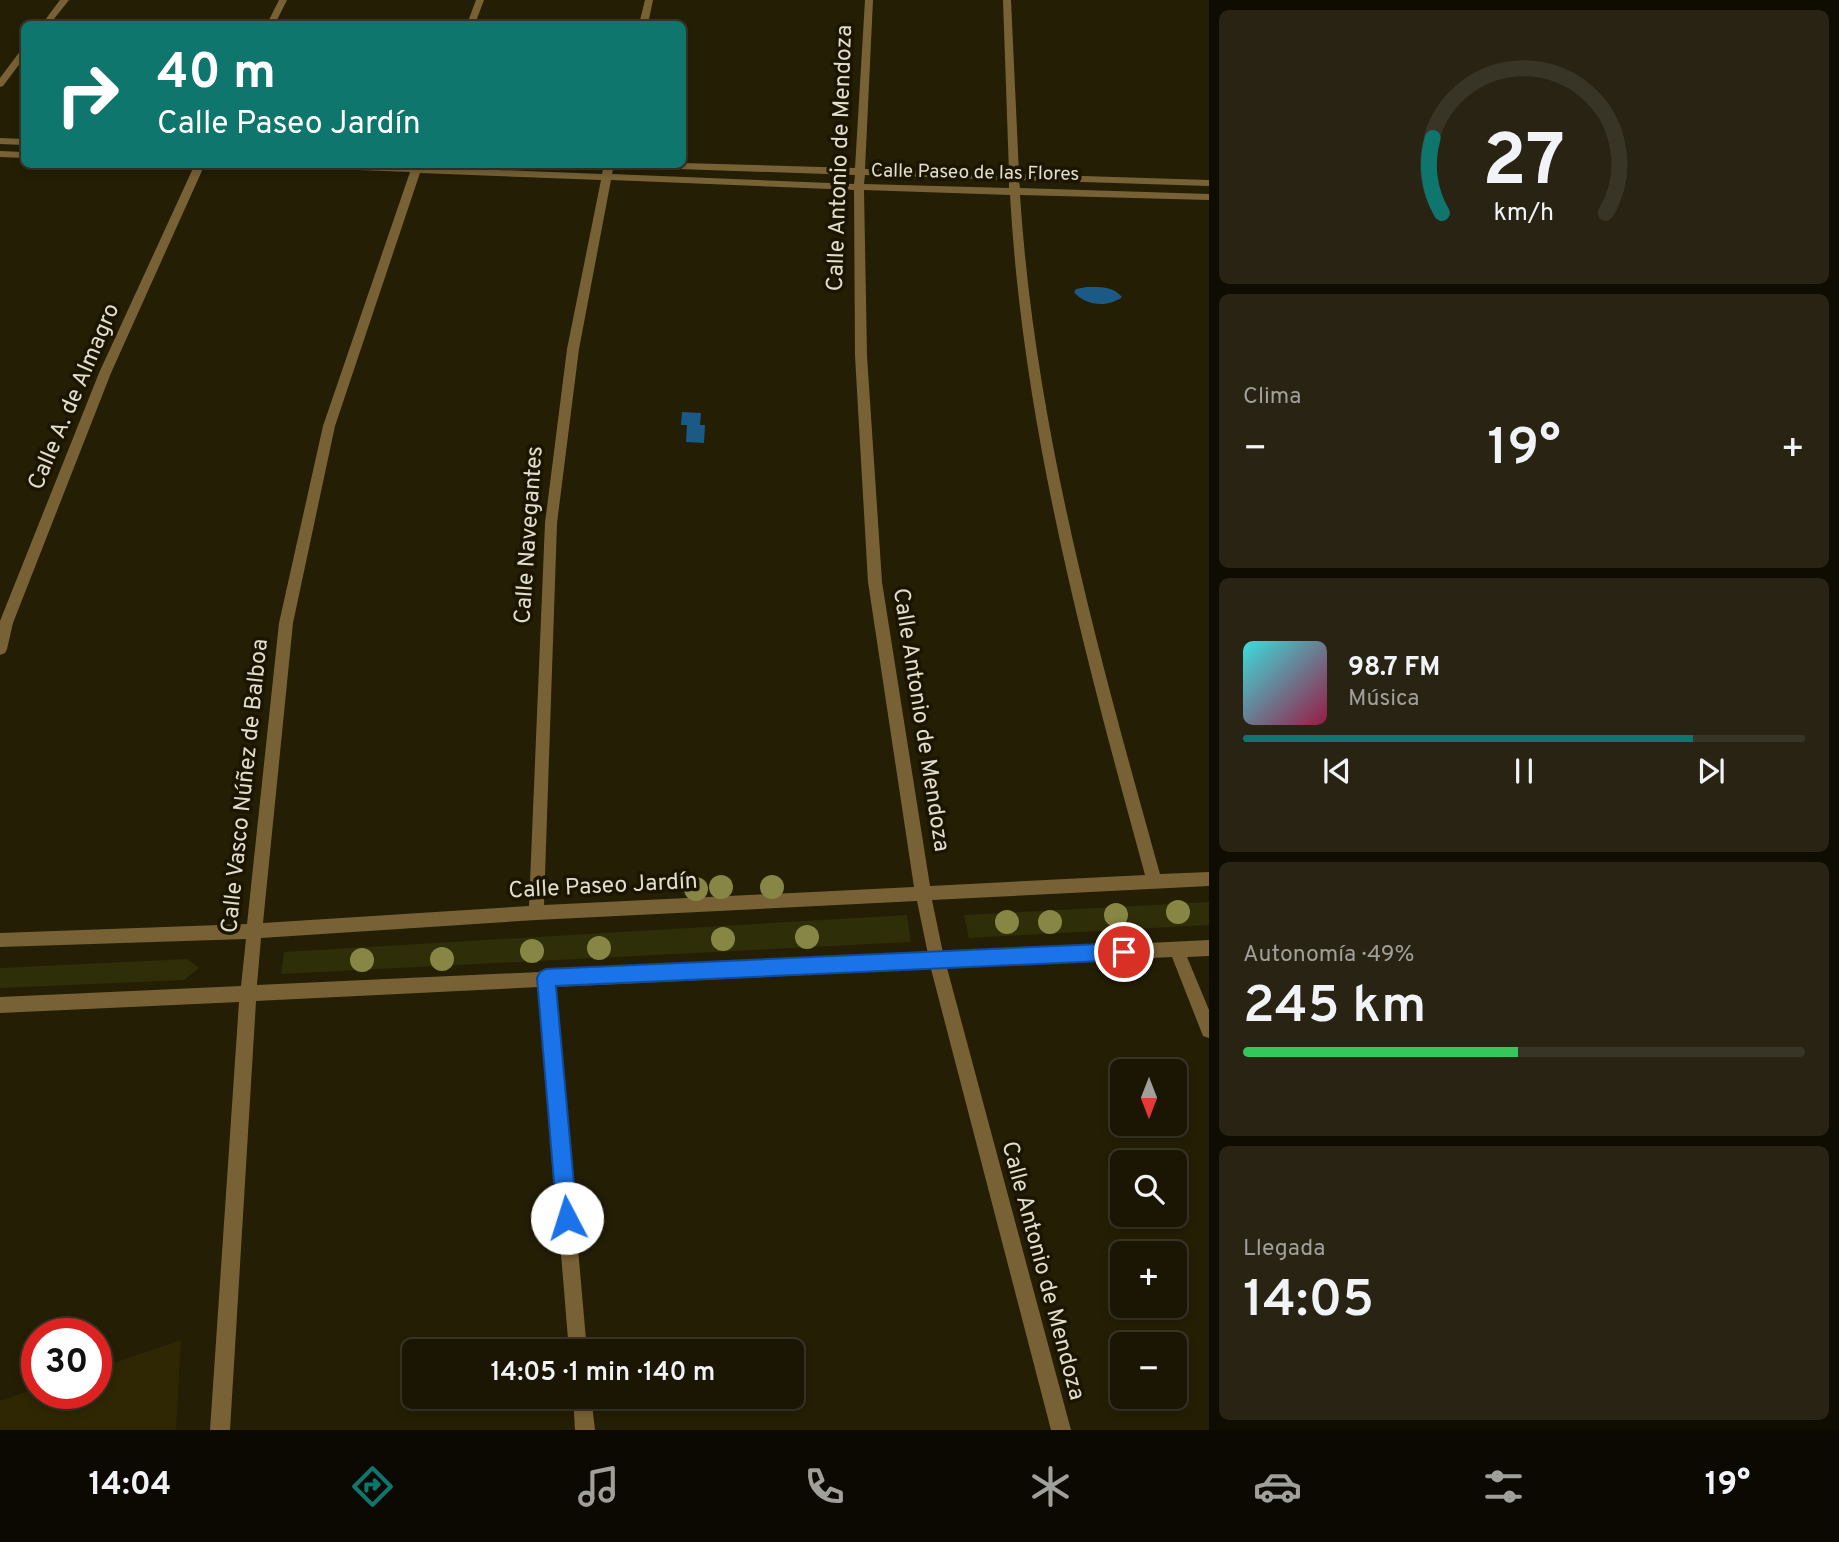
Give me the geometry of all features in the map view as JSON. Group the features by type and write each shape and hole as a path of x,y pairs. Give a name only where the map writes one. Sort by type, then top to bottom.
{"street":[{"path":"48,21 65,0"},
{"path":"272,21 283,0"},
{"path":"472,21 480,0"},
{"path":"644,21 649,0"},
{"name":"Calle Antonio de Mendoza","path":"869,0 859,180 861,355 876,582 923,893 937,960 1061,1430"},
{"path":"1007,0 1012,177 1027,322 1051,475 1089,648 1154,881"},
{"path":"0,84 21,56"},
{"path":"0,141 21,142"},
{"path":"0,155 21,155"},
{"name":"Calle A. de Almagro","path":"0,649 6,623 105,373 198,168"},
{"name":"Calle Vasco Núñez de Balboa","path":"220,1430 253,931 286,622 330,426 417,168"},
{"name":"Calle Paseo de las Flores","path":"465,168 859,180 1012,177 1209,183"},
{"name":"Calle Paseo de las Flores","path":"680,168 1015,191 1209,197"},
{"name":"Calle Navegantes","path":"536,913 551,523 573,349 608,171"},
{"name":"Calle Paseo Jardín","path":"0,940 253,931 536,913 1209,879"},
{"path":"0,1005 1209,948"},
{"path":"1177,950 1209,1030"},
{"path":"546,978 577,1339"},
{"path":"583,1409 585,1430"}],"shaded area":[{"path":"1209,902 1209,925 969,938 964,915"},
{"path":"907,915 911,942 281,974 284,952"},
{"path":"187,959 199,968 184,980 0,988 0,968"},
{"path":"181,1340 176,1430 0,1430 0,1401 21,1394 21,1409 112,1409 112,1364"}],"water":[{"path":"1087,287 1110,289 1122,297 1110,303 1090,303 1074,292"},
{"path":"682,412 701,413 700,425 705,425 704,443 686,442 687,425 681,425"}],"route":[{"path":"567,1218 546,978 1124,952"}]}
